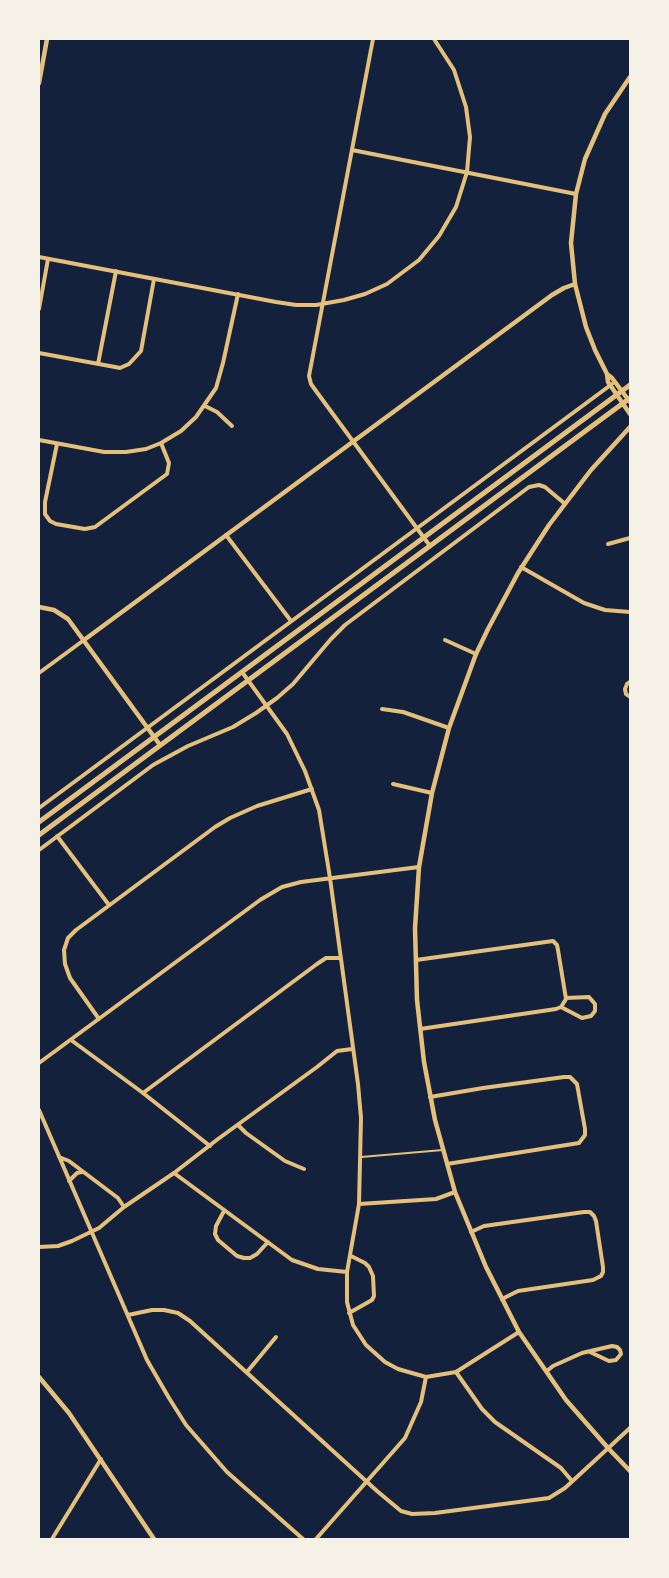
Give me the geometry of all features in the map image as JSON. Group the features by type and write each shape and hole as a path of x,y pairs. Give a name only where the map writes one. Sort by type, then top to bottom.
{"main road":[{"path":"39,822 630,385"},
{"path":"39,835 622,404 630,400"}],"street":[{"path":"39,83 47,39"},
{"path":"373,39 309,377 316,392 430,546"},
{"path":"39,257 283,303 307,305 355,298 397,278 431,246 449,221 460,197 467,172 470,137 466,107 456,76 446,56 434,39"},
{"path":"630,77 610,105 594,135 582,168 576,194 571,243 575,284 587,331 608,374 630,400"},
{"path":"352,150 576,194"},
{"path":"39,309 48,259"},
{"path":"98,364 116,271"},
{"path":"39,353 115,368 124,367 141,352 154,279"},
{"path":"39,673 552,295 575,284"},
{"path":"39,440 104,452 126,452 146,449 162,443 182,431 205,406 216,388 238,294"},
{"path":"608,374 607,379 610,386 630,414"},
{"path":"39,808 615,382"},
{"path":"205,406 217,412 232,426"},
{"path":"630,427 564,503 522,567 476,654 449,728 432,793 419,867 415,928 417,1000 424,1062 430,1097 455,1192 471,1232 519,1332 566,1400 630,1471"},
{"path":"57,444 45,502 46,514 50,521 56,524 86,529 95,527 167,474 169,462 162,443"},
{"path":"39,850 153,764 233,726 267,706 293,684 345,624 530,487 538,485 545,487 564,503"},
{"path":"226,535 291,622"},
{"path":"608,544 630,538"},
{"path":"522,567 584,603 605,610 630,612"},
{"path":"39,607 54,610 64,616 84,640 160,745"},
{"path":"445,640 476,654"},
{"path":"242,672 287,734 300,759 319,810 330,878 361,1118 359,1204 347,1272 347,1302 359,1335 373,1352 385,1362 398,1369 426,1377 456,1372 519,1332"},
{"path":"630,682 625,689 626,694 630,696"},
{"path":"382,709 403,712 449,728"},
{"path":"393,784 432,793"},
{"path":"99,1020 70,978 64,964 64,950 68,938 109,905 215,827 230,818 258,806 312,789"},
{"path":"57,836 109,905"},
{"path":"39,1063 260,900 282,887 301,882 419,867"},
{"path":"416,960 553,941 557,945 566,998 561,1007 556,1009 420,1029"},
{"path":"143,1093 317,964 326,958 340,958"},
{"path":"561,1007 582,1018 590,1016 595,1011 595,1004 589,997 566,998"},
{"path":"71,1040 143,1093 210,1146"},
{"path":"39,1247 58,1246 99,1228 124,1206 174,1173 338,1051 352,1049"},
{"path":"430,1097 564,1077 570,1077 577,1084 585,1129 585,1135 579,1144 447,1164"},
{"path":"39,1110 148,1360 186,1426 227,1472 302,1539"},
{"path":"238,1125 285,1161 304,1169"},
{"path":"59,1157 64,1158 118,1198 124,1206"},
{"path":"70,1181 77,1173 82,1172"},
{"path":"174,1173 292,1260 318,1269 347,1272"},
{"path":"359,1204 436,1200 455,1192"},
{"path":"224,1211 216,1226 215,1234 218,1240 237,1256 250,1258 268,1242"},
{"path":"471,1232 484,1226 584,1212 590,1212 594,1216 603,1267 601,1276 593,1280 518,1291 502,1298"},
{"path":"350,1313 372,1300 374,1296 369,1267 351,1256"},
{"path":"128,1315 152,1310 164,1310 178,1313 190,1321 367,1482 401,1511 412,1514 549,1498 557,1494 630,1428"},
{"path":"246,1372 276,1337"},
{"path":"547,1371 574,1356 605,1348 617,1347 621,1354 616,1360 609,1361 590,1352"},
{"path":"456,1372 482,1409 496,1422 561,1468 572,1480"},
{"path":"39,1377 69,1413 154,1539"},
{"path":"316,1539 405,1438 421,1402 426,1377"},
{"path":"52,1539 101,1459"}],"lane":[{"path":"360,1157 443,1150"}]}
